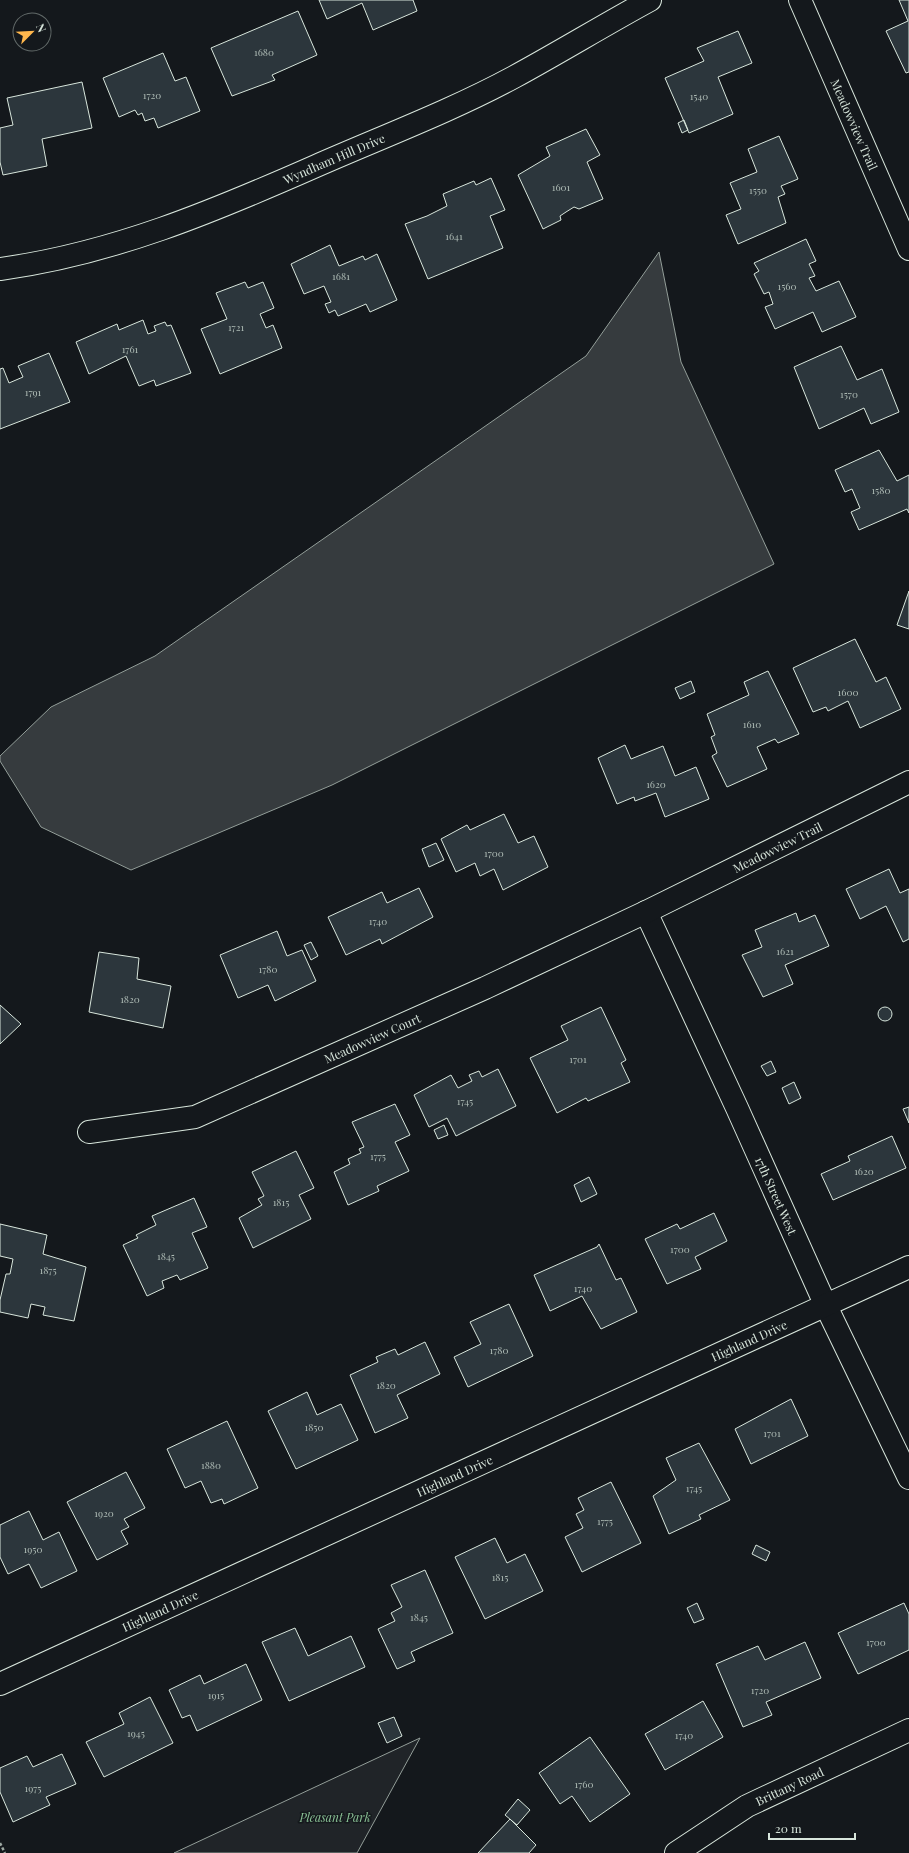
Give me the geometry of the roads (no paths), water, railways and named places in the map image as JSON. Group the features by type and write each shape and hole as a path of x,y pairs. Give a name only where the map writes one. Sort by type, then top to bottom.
{"street":[{"name":"Wyndham Hill Drive","path":"0,269 63,258 111,246 160,230 243,198 513,78 650,0"},
{"name":"Meadowview Trail","path":"800,0 909,249"},
{"name":"Meadowview Trail","path":"646,912 909,782"},
{"name":"Meadowview Court","path":"89,1132 195,1117 485,988 646,912"},
{"name":"17th Street West","path":"646,912 737,1108 826,1306 909,1478"},
{"name":"Highland Drive","path":"0,1684 909,1267"},
{"name":"Brittany Road","path":"676,1853 748,1806 909,1730"}],"park label":[{"name":"Pleasant Park","path":"335,1817"}]}
